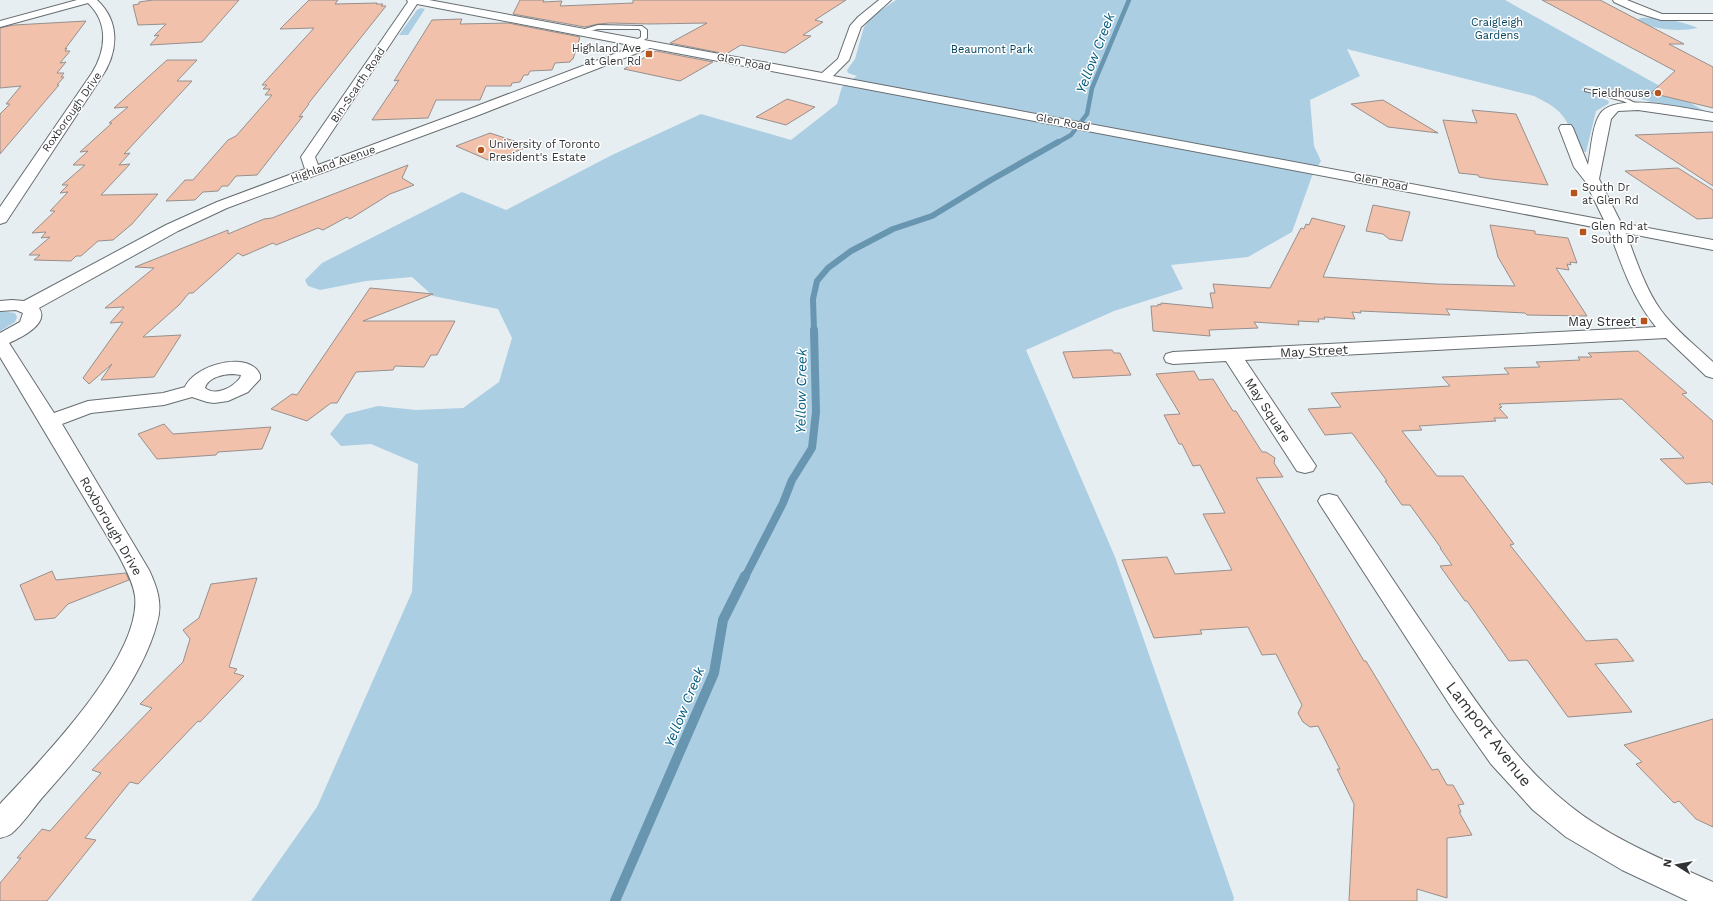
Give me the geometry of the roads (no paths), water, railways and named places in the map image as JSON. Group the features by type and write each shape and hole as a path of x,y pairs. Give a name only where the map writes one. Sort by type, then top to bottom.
{"street":[{"path":"0,24 90,0"},
{"name":"Roxborough Drive","path":"0,219 102,69 108,53 110,31 99,7 90,0"},
{"name":"Glen Road","path":"414,0 1713,245"},
{"name":"Bin-Scarth Road","path":"313,171 308,157 414,0"},
{"path":"825,77 843,60 856,26 862,19 886,0"},
{"path":"1618,0 1650,15 1661,17 1713,17"},
{"path":"1683,18 1701,27"},
{"name":"Highland Avenue","path":"27,307 95,271 135,247 196,216 474,112 643,43"},
{"path":"1592,179 1607,112 1620,106 1638,106 1713,117"},
{"path":"1566,128 1581,167 1592,179 1615,226 1640,289 1652,311 1670,332 1713,372"},
{"path":"0,306 18,305 27,307 32,311 33,316 29,323 22,329 0,340"},
{"name":"May Street","path":"1174,358 1670,332"},
{"name":"Roxborough Drive","path":"0,344 51,421 94,498 139,571 147,598 146,617 139,641 124,672 91,718 54,765 0,825"},
{"name":"May Square","path":"1232,355 1305,466"},
{"path":"51,421 88,407 164,399 196,390"},
{"name":"Lamport Avenue","path":"1329,501 1440,669 1483,731 1509,764 1538,796 1558,814 1583,832 1616,852 1713,897"}],"lane":[{"path":"581,31 598,27 640,27 644,30 643,43"},
{"path":"1587,90 1625,100 1638,106"}],"waterway":[{"name":"Yellow Creek","path":"1057,143 1071,135 1087,114 1092,88 1129,0"},
{"name":"Yellow Creek","path":"814,331 813,299 817,281 828,268 851,251 893,229 932,216 1058,142"},
{"name":"Yellow Creek","path":"745,577 783,503 792,480 812,448 816,412 814,330"},
{"name":"Yellow Creek","path":"615,901 714,673 723,620 745,576"}],"place":[{"name":"Highland Ave at Glen Rd","path":"649,54"},
{"name":"Fieldhouse","path":"1658,93"},
{"name":"University of Toronto President's Estate","path":"481,150"},
{"name":"South Dr at Glen Rd","path":"1574,193"},
{"name":"Glen Rd at South Dr","path":"1583,232"},
{"name":"May Street","path":"1644,321"}],"park label":[{"name":"Craigleigh Gardens","path":"1497,28"},
{"name":"Beaumont Park","path":"992,49"}]}
